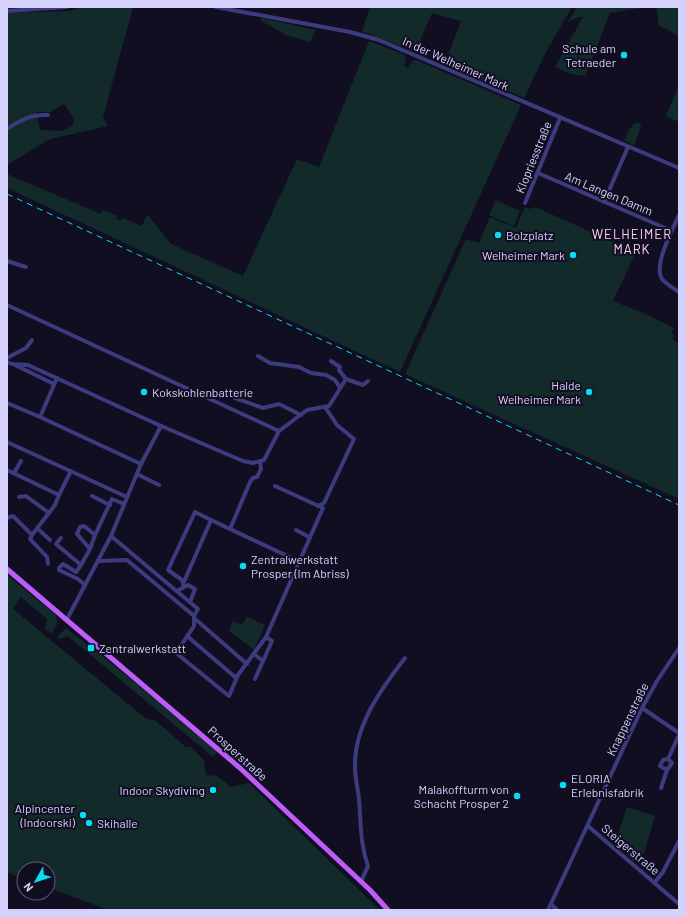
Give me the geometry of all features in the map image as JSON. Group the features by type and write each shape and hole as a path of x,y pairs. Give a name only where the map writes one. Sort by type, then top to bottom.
{"main road":[{"name":"Prosperstraße","path":"7,569 240,768 361,882 388,910"}],"street":[{"path":"7,11 67,7"},
{"name":"In der Welheimer Mark","path":"216,7 364,35 411,53 679,168"},
{"path":"7,129 24,118 37,114 48,114"},
{"name":"Klopriesstraße","path":"525,203 560,118"},
{"path":"604,202 628,147"},
{"name":"Am Langen Damm","path":"538,173 672,231"},
{"path":"679,215 661,258 658,270 662,280 679,292"},
{"path":"7,261 26,267"},
{"path":"7,305 279,431"},
{"path":"7,358 26,348 32,340"},
{"path":"258,356 270,363 299,367 331,377 340,388"},
{"path":"331,361 340,367 339,370 346,379 363,385 368,381"},
{"path":"7,362 54,384"},
{"path":"12,364 28,365 158,425 243,461 253,463 264,460 279,431 308,410 328,406 346,379"},
{"path":"40,417 56,378"},
{"path":"235,398 263,408 279,404 301,415"},
{"path":"7,403 141,464"},
{"path":"318,506 324,503 354,439 337,425 325,407"},
{"path":"67,619 111,536 141,464 161,426 158,425"},
{"path":"7,442 127,497"},
{"path":"14,473 20,461"},
{"path":"230,529 250,482 253,478 257,477 261,469 260,461"},
{"path":"7,470 60,495"},
{"path":"48,564 47,557 30,539 55,505 71,472"},
{"path":"137,474 159,485"},
{"path":"111,536 198,609 194,617 194,626 176,653 229,696 238,676 266,637 298,561 323,508 275,486"},
{"path":"19,497 26,496 49,513"},
{"path":"92,496 110,505"},
{"path":"85,585 78,579 61,572 59,568 63,564 66,564 76,572 90,549 112,499 124,504"},
{"path":"184,585 182,580 168,570 195,512 298,561"},
{"path":"7,518 13,516 32,535"},
{"path":"177,591 184,585 212,520"},
{"path":"90,549 76,534 80,527 84,526 95,535"},
{"path":"37,528 50,540"},
{"path":"296,530 309,537"},
{"path":"61,538 56,544 81,565"},
{"path":"98,561 127,560 247,664"},
{"path":"184,585 188,585 195,589 190,602"},
{"path":"187,636 235,677 238,676"},
{"path":"255,679 272,641 266,637"},
{"name":"Knappenstraße","path":"548,910 642,708 657,681 679,648"},
{"path":"254,654 263,661"},
{"path":"361,882 368,866 362,847 355,766 359,740 366,719 375,702 405,658"},
{"path":"642,708 679,734 668,759 663,760 660,766 667,770"},
{"path":"660,788 667,770 672,763 668,759"},
{"name":"Steigerstraße","path":"588,826 679,904"},
{"path":"655,882 663,872 679,841"},
{"path":"551,904 557,910"}],"green space":[{"path":"84,7 133,7 103,117 108,126 50,139 7,165 7,13 69,11","holes":["64,104 74,118 73,125 62,131 40,130 36,112 50,112"]},
{"path":"370,7 572,7 546,52 524,98 445,64 461,21 432,13 415,52 362,31"},
{"path":"577,7 649,7 610,13 585,76 571,74 555,67 583,17 578,17 568,22"},
{"path":"656,7 679,7 679,37 669,30 659,26"},
{"path":"261,18 316,30 310,42 286,35 260,20"},
{"path":"369,41 403,54 406,58 404,66 408,68 412,61 416,60 521,105 400,372 7,188 7,174 101,214 103,210 117,216 116,219 121,221 123,218 142,226 147,214 171,244 243,276 297,159 319,167"},
{"path":"679,85 679,122 666,116"},
{"path":"636,123 640,123 641,127 634,145 625,141 629,130"},
{"path":"496,200 520,211 514,226 489,215"},
{"path":"525,207 530,209 535,207 636,252 613,301 674,328 671,333 675,336 672,338 679,344 679,499 405,374 466,239 479,243 490,217 516,228"},
{"path":"7,575 56,615 57,624 52,633 45,630 47,619 21,597 13,609 145,718 156,721 186,747 191,747 204,760 206,775 217,776 231,787 249,783 380,910 108,910 56,890 56,861 16,861 16,876 7,872"},
{"path":"247,617 265,625 254,650 229,631 233,621 242,625"},
{"path":"66,628 218,751 213,757 68,636 59,639 57,637"},
{"path":"627,807 655,816 644,853 636,863 612,842 618,835"}],"railway":[{"path":"7,194 679,505"}],"place":[{"name":"Schule am Tetraeder","path":"624,55"},
{"name":"Bolzplatz","path":"498,235"},
{"name":"Welheimer Mark","path":"573,255"},
{"name":"Kokskohlenbatterie","path":"144,392"},
{"name":"Halde Welheimer Mark","path":"589,392"},
{"name":"Zentralwerkstatt Prosper (Im Abriss)","path":"243,566"},
{"name":"Zentralwerkstatt","path":"91,648"},
{"name":"ELORIA Erlebnisfabrik","path":"563,785"},
{"name":"Indoor Skydiving","path":"213,790"},
{"name":"Malakoffturm von Schacht Prosper 2","path":"517,796"},
{"name":"Alpincenter (Indoorski)","path":"83,815"},
{"name":"Skihalle","path":"89,823"}],"district":[{"name":"WELHEIMER MARK","path":"632,242"}]}
